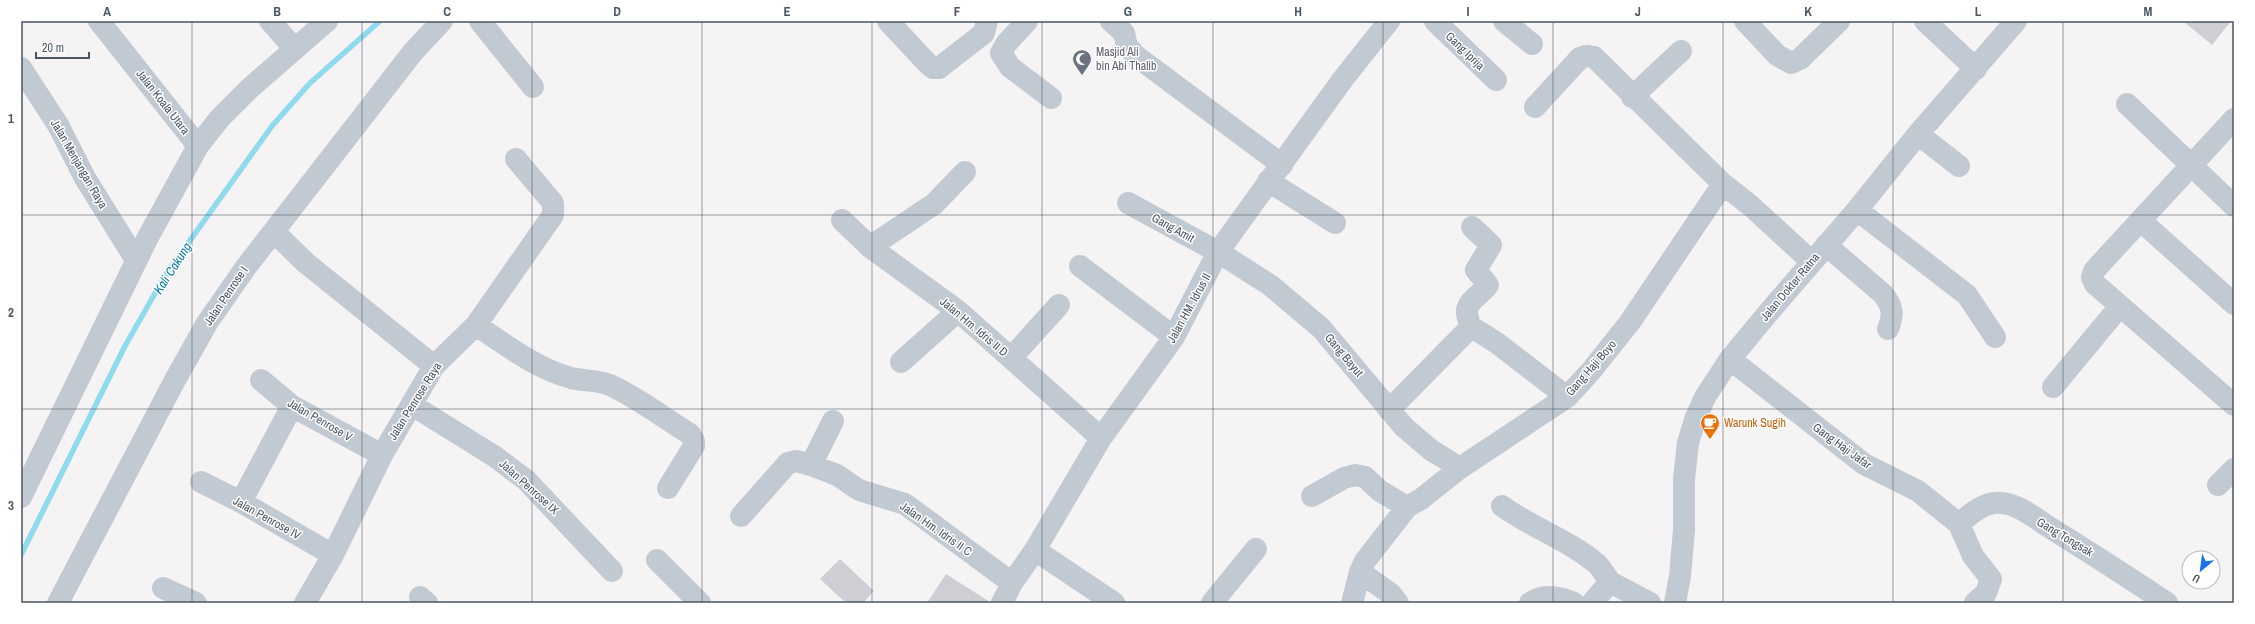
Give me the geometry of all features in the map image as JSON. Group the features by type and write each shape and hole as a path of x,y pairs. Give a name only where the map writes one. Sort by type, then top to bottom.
{"street":[{"name":"Jalan Koala Utara","path":"99,21 198,146"},
{"path":"270,21 294,48"},
{"path":"21,497 136,260 198,146 220,118 294,48 327,21"},
{"name":"Jalan Penrose I","path":"58,603 175,380 207,323 246,267 413,52 442,21"},
{"path":"480,21 533,87"},
{"path":"888,21 933,68 939,68 984,33 986,21"},
{"path":"1026,21 1006,44 1001,53 1010,67 1051,98"},
{"path":"1111,21 1124,33 1127,46 1136,56 1335,223"},
{"name":"Jalan HM. Idrus II","path":"1002,603 1012,583 1035,550 1101,438 1174,337 1218,252 1343,79 1389,21"},
{"name":"Gang Iprija","path":"1435,21 1496,80"},
{"path":"1504,21 1532,44"},
{"path":"1744,21 1777,55 1791,63 1800,59 1839,21"},
{"path":"1925,21 1976,69"},
{"name":"Jalan Dokter Ratna","path":"1675,603 1680,576 1684,530 1684,479 1688,443 1694,420 1705,397 1730,360 1857,210 1918,134 1976,69 2006,25"},
{"path":"1632,97 1681,51"},
{"path":"1535,107 1580,58 1586,56 1594,57 1632,97 1723,184 1752,206 1812,262"},
{"name":"Jalan Menjangan Raya","path":"21,68 58,125 86,178 136,260"},
{"path":"2127,104 2234,206"},
{"path":"2233,402 2094,284 2092,277 2094,271 2234,120"},
{"path":"1918,134 1959,166"},
{"name":"Jalan Penrose Raya","path":"306,603 333,555 382,455 434,366 476,325 554,215 553,202 516,159"},
{"path":"870,248 934,204 965,172"},
{"name":"Gang Haji Boyo","path":"1352,603 1360,572 1377,544 1407,507 1421,500 1460,468 1567,397 1591,371 1630,322 1723,184"},
{"name":"Gang Amit","path":"1128,203 1218,252"},
{"path":"1857,210 1967,295 1976,305 1995,337"},
{"name":"Jalan Hm. Idris II D","path":"842,220 870,248 958,311 1101,438"},
{"path":"2141,221 2234,304"},
{"path":"1472,227 1491,245 1476,270 1488,285 1473,300 1467,309 1470,326 1497,343 1567,397"},
{"path":"274,232 306,263 434,366"},
{"path":"1826,245 1883,294 1891,303 1893,313 1888,329"},
{"name":"Gang Bayut","path":"1218,252 1270,284 1321,328 1389,410 1418,439 1460,468"},
{"path":"1080,266 1174,337"},
{"path":"1011,358 1059,304"},
{"path":"2053,387 2120,306"},
{"path":"901,362 958,311"},
{"path":"476,325 526,358 542,366 571,378 608,384 690,434 694,441 694,446 668,488"},
{"path":"1389,410 1470,326"},
{"name":"Gang Haji Jafar","path":"1730,360 1864,464 1918,491 1959,524"},
{"name":"Jalan Penrose V","path":"261,380 292,406 382,455"},
{"name":"Jalan Penrose IX","path":"412,405 494,456 526,480 612,571"},
{"path":"241,502 292,406"},
{"path":"811,465 833,421"},
{"name":"Jalan Hm. Idris II C","path":"741,516 788,463 796,461 837,475 859,490 904,504 1012,583"},
{"path":"2218,485 2234,469"},
{"path":"1312,496 1344,478 1355,475 1365,477 1380,490 1407,507"},
{"name":"Jalan Penrose IV","path":"201,482 241,502 333,555"},
{"name":"Gang Tongsak","path":"1959,524 1970,515 1990,503 2002,502 2018,508 2106,562 2167,603"},
{"path":"1502,506 1518,519 1586,556 1598,566 1610,582 1650,603"},
{"path":"1959,524 1973,556 1990,579 1986,593 1975,603"},
{"path":"1212,603 1256,548"},
{"path":"1035,550 1114,603"},
{"path":"657,560 700,603"},
{"path":"1360,572 1391,594 1398,603"},
{"path":"1592,603 1610,582"},
{"path":"163,588 190,602"},
{"path":"1530,603 1536,599 1552,597 1574,603"}],"building":[{"path":"2183,21 2231,21 2212,45"},
{"path":"840,559 874,591 863,603 846,603 820,579"},
{"path":"946,574 990,602 990,603 927,603"}],"waterway":[{"name":"Kali Cakung","path":"21,555 125,346 166,274 272,126 310,83 380,21"}],"place":[{"name":"Masjid Ali bin Abi Thalib","path":"1082,76"},
{"name":"Warunk Sugih","path":"1710,440"}]}
